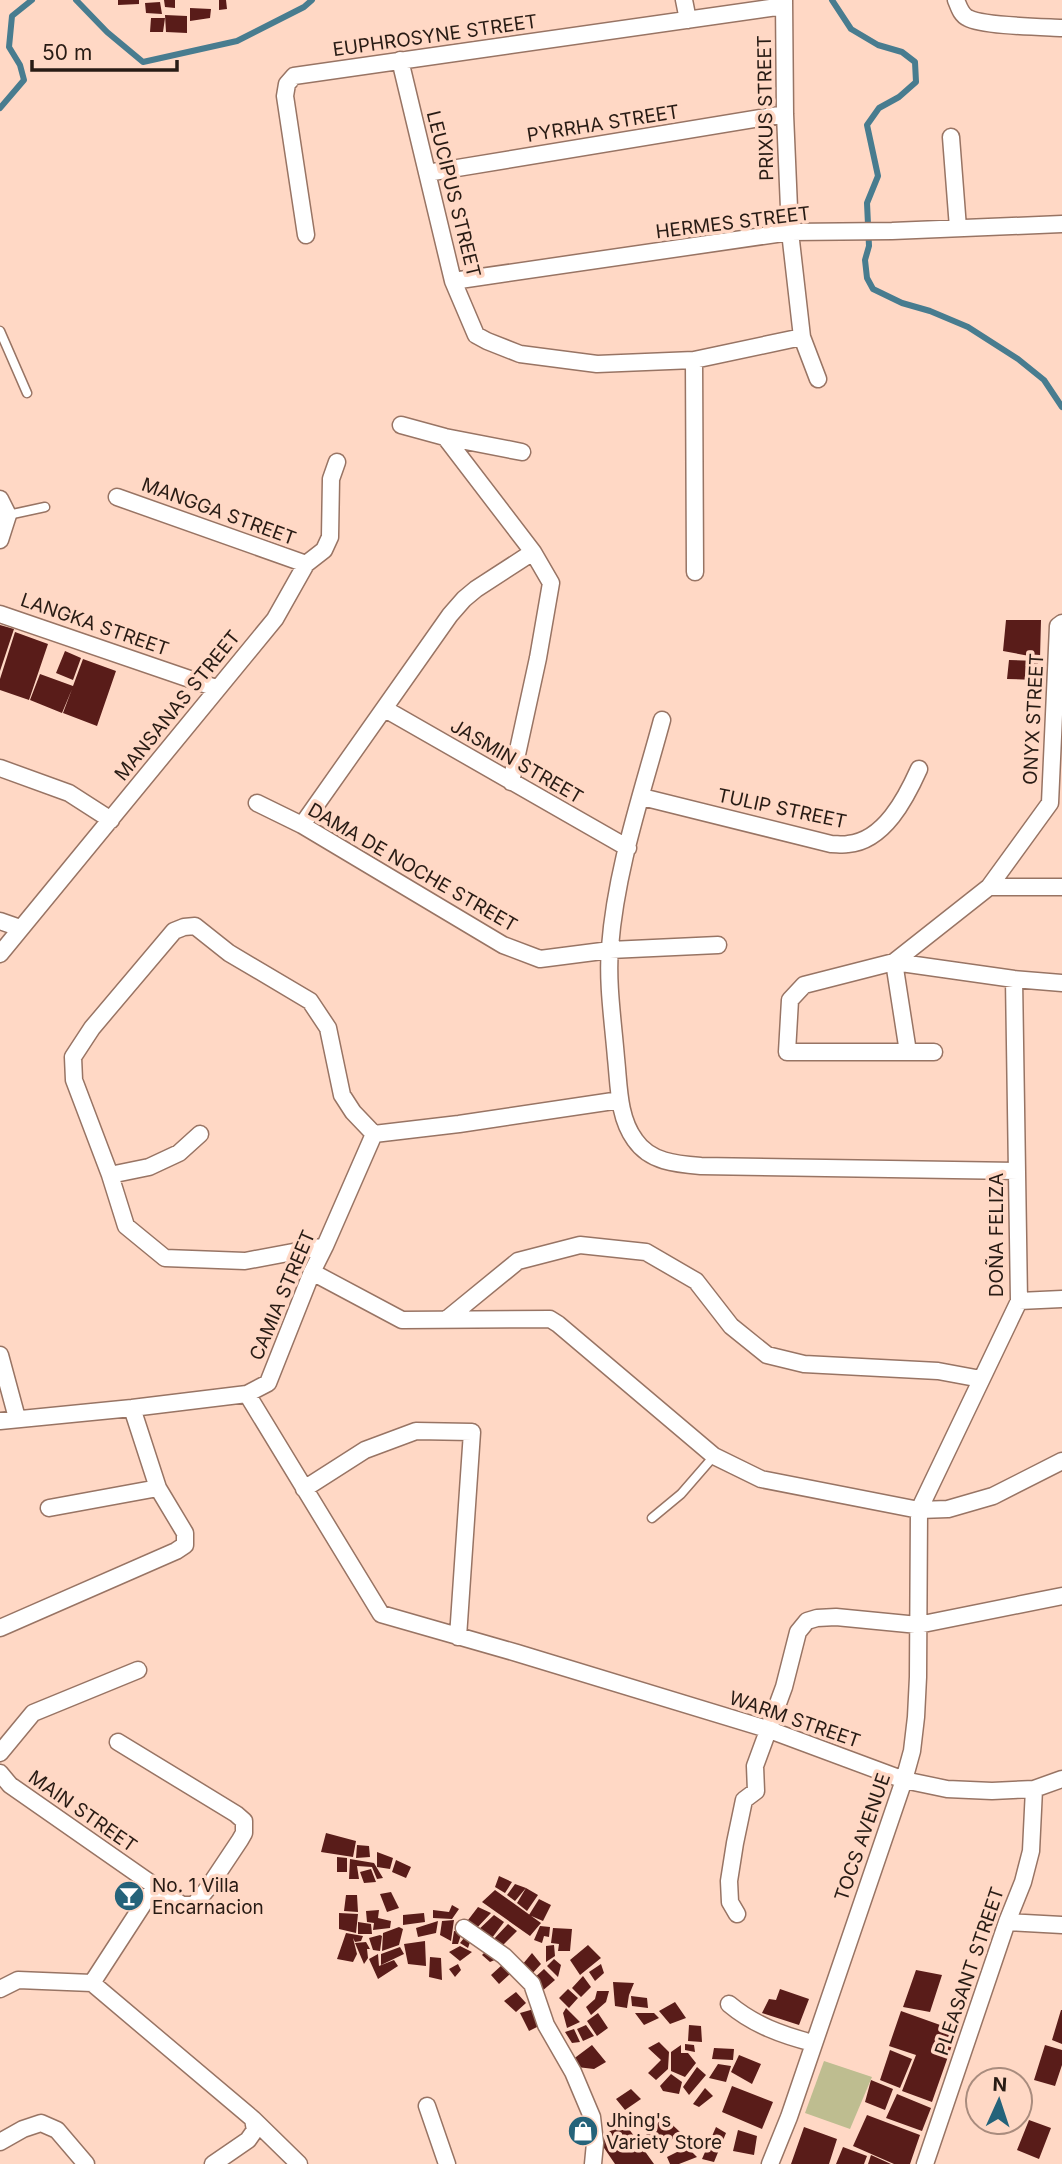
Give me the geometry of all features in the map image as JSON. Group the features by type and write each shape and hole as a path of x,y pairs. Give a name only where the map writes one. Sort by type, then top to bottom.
{"street":[{"path":"684,0 688,20"},
{"path":"956,0 962,14 982,23 1062,28"},
{"name":"EUPHROSYNE STREET","path":"306,235 285,96 287,84 293,76 688,20 784,3"},
{"name":"PRIXUS STREET","path":"784,3 790,232 802,337 818,379"},
{"name":"LEUCIPUS STREET","path":"400,60 453,281 477,335 520,354 597,364 694,360"},
{"name":"PYRRHA STREET","path":"427,173 785,114"},
{"path":"951,137 958,228"},
{"name":"HERMES STREET","path":"453,281 790,232 1062,224"},
{"path":"695,572 694,360 802,337"},
{"path":"401,425 445,438 522,452"},
{"path":"445,438 533,552 551,583 511,782"},
{"name":"MANSANAS STREET","path":"0,954 275,619 306,564 324,550 330,537 331,479 337,462"},
{"name":"MANGGA STREET","path":"117,497 306,564"},
{"path":"0,499 8,515 0,540"},
{"path":"302,825 450,615 464,599 533,552"},
{"name":"LANGKA STREET","path":"0,614 216,688"},
{"name":"ONYX STREET","path":"894,962 989,887 1050,803 1058,626 1062,623"},
{"name":"JASMIN STREET","path":"385,709 628,848"},
{"path":"662,720 618,884 610,950 610,987 620,1100 635,1141 653,1156 671,1164 701,1167 1017,1171"},
{"path":"0,768 69,793 111,820"},
{"name":"TULIP STREET","path":"642,797 831,844 849,844 874,834 887,821 910,788 919,769"},
{"name":"DAMA DE NOCHE STREET","path":"257,803 302,825 503,945 540,959 610,950 718,945"},
{"path":"989,887 1062,887"},
{"path":"0,921 20,928"},
{"path":"326,1246 245,1261 164,1258 126,1226 74,1080 73,1057 92,1028 174,931 195,926 229,953 310,1001 328,1028 342,1095 353,1112 374,1134 620,1100"},
{"path":"894,962 908,1052"},
{"path":"934,1052 788,1052 790,1000 804,985 894,962 1062,983"},
{"name":"DOÑA FELIZA","path":"919,1510 1019,1301 1014,979"},
{"path":"110,1175 149,1167 179,1153 200,1134"},
{"name":"CAMIA STREET","path":"247,1394 268,1383 312,1272 326,1246 374,1134"},
{"path":"447,1319 518,1261 580,1245 633,1250 646,1252 696,1281 731,1326 767,1355 804,1364 938,1371 981,1379"},
{"path":"312,1272 402,1320 550,1319 714,1456 761,1479 919,1510 948,1509 993,1496 1062,1461"},
{"path":"1019,1301 1062,1299"},
{"path":"1,1358 17,1418"},
{"path":"0,1420 247,1394"},
{"name":"WARM STREET","path":"247,1394 381,1614 767,1729 904,1780 947,1789 992,1791 1034,1789 1062,1779"},
{"path":"0,1628 164,1557 185,1545 185,1533 158,1488 131,1408"},
{"path":"304,1489 365,1450 416,1431 472,1432 458,1637"},
{"path":"49,1508 158,1488"},
{"name":"TOCS AVENUE","path":"770,2164 778,2148 912,1751 916,1717 919,1510"},
{"path":"737,1914 730,1902 730,1892 735,1843 744,1800 756,1791 755,1766 784,1687 798,1632 807,1620 836,1618 918,1625 1062,1597"},
{"path":"0,1753 33,1713 138,1670"},
{"name":"MAIN STREET","path":"0,1773 10,1785 182,1905 194,1905 240,1840 244,1833 244,1821 118,1742"},
{"name":"PLEASANT STREET","path":"925,2164 1023,1882 1031,1851 1034,1789"},
{"path":"92,1983 155,1886"},
{"path":"1007,1922 1062,1925"},
{"path":"464,1928 504,1956 532,1984 546,2025 573,2072 592,2117 595,2143 593,2164"},
{"path":"0,1989 18,1980 92,1983 299,2164"},
{"path":"729,2004 743,2017 771,2031 813,2043"},
{"path":"427,2106 447,2164"},
{"path":"0,2142 23,2129 41,2123 57,2130 86,2164"},
{"path":"214,2164 248,2140 254,2124"}],"lane":[{"path":"0,331 27,393"},
{"path":"8,515 45,507"},
{"path":"652,1518 681,1494 714,1456"}],"shaded area":[{"path":"824,2061 872,2077 850,2129 805,2113"}],"building":[{"path":"118,0 139,0 139,4 118,5"},
{"path":"164,0 175,0 175,8 165,7"},
{"path":"219,0 226,0 227,9 219,10"},
{"path":"160,2 162,14 146,13 145,3"},
{"path":"190,8 211,9 210,18 190,21"},
{"path":"165,15 187,16 187,33 166,32"},
{"path":"151,18 165,18 163,32 150,32"},
{"path":"1006,620 1041,620 1040,658 1003,651"},
{"path":"0,625 14,629 0,671"},
{"path":"15,632 48,644 29,700 0,690 0,679"},
{"path":"65,651 81,658 73,680 56,673"},
{"path":"83,659 116,671 97,726 63,713 72,689 62,713 30,700 40,674 73,686"},
{"path":"1009,660 1038,661 1037,680 1007,679"},
{"path":"326,1833 356,1841 353,1857 321,1852"},
{"path":"357,1845 369,1846 370,1857 356,1858"},
{"path":"377,1852 393,1858 390,1869 377,1867"},
{"path":"337,1857 347,1858 347,1872 337,1872"},
{"path":"350,1859 374,1863 383,1878 377,1879 372,1867 357,1866 359,1879 349,1879"},
{"path":"396,1860 411,1867 406,1878 392,1872"},
{"path":"371,1869 376,1882 364,1883 360,1872"},
{"path":"499,1876 512,1882 505,1893 495,1887"},
{"path":"515,1884 526,1888 515,1901 507,1895"},
{"path":"526,1888 538,1895 527,1911 517,1903"},
{"path":"495,1890 541,1923 530,1936 482,1902"},
{"path":"391,1892 399,1908 387,1912 380,1894"},
{"path":"346,1895 357,1895 358,1912 344,1911"},
{"path":"539,1899 551,1905 543,1921 529,1915"},
{"path":"452,1905 459,1909 452,1919 433,1918 433,1910 449,1912"},
{"path":"478,1907 491,1913 474,1931 465,1924"},
{"path":"379,1910 378,1918 391,1921 390,1928 373,1930 374,1923 367,1922 366,1911"},
{"path":"339,1913 358,1914 356,1933 339,1929"},
{"path":"424,1913 425,1922 403,1925 403,1915"},
{"path":"494,1915 504,1922 489,1942 475,1933"},
{"path":"454,1920 451,1941 440,1935 442,1921"},
{"path":"438,1921 436,1933 418,1937 416,1928"},
{"path":"358,1922 371,1924 372,1934 358,1934"},
{"path":"508,1924 517,1931 499,1949 491,1942"},
{"path":"540,1926 550,1927 549,1937 544,1936 542,1943 534,1940"},
{"path":"399,1927 403,1929 399,1945 382,1951 383,1933"},
{"path":"553,1928 572,1929 570,1951 558,1951 559,1944 551,1943"},
{"path":"454,1931 462,1932 458,1944 452,1944"},
{"path":"346,1933 363,1936 361,1941 355,1942 353,1938 357,1954 353,1962 337,1959"},
{"path":"380,1935 380,1951 373,1950 369,1938"},
{"path":"464,1938 470,1942 468,1948 460,1943"},
{"path":"425,1941 426,1966 408,1964 404,1944"},
{"path":"366,1942 370,1949 367,1949 368,1958 364,1964 355,1943"},
{"path":"554,1945 555,1956 546,1962 546,1946"},
{"path":"588,1945 601,1958 580,1975 570,1960"},
{"path":"460,1946 472,1952 460,1961 449,1952"},
{"path":"400,1947 404,1954 381,1965 381,1954"},
{"path":"486,1951 497,1959 490,1962 482,1955"},
{"path":"532,1953 541,1964 530,1976 522,1965"},
{"path":"378,1954 379,1966 394,1960 398,1966 378,1979 369,1959"},
{"path":"430,1957 441,1958 442,1980 429,1977"},
{"path":"554,1959 561,1965 558,1977 547,1966"},
{"path":"458,1964 461,1970 455,1977 449,1969"},
{"path":"601,1964 604,1973 595,1981 589,1972"},
{"path":"502,1965 510,1974 499,1984 491,1975"},
{"path":"544,1969 555,1980 541,1992 532,1980"},
{"path":"916,1970 942,1975 930,2012 903,2007"},
{"path":"583,1976 591,1987 581,1997 572,1988"},
{"path":"613,1982 634,1983 627,2008 615,2006"},
{"path":"568,1989 578,1998 569,2008 559,1998"},
{"path":"780,1989 809,1999 799,2025 762,2013 769,1999 776,2000"},
{"path":"597,1991 609,1991 606,2002 591,2015 586,2007 595,1999"},
{"path":"516,1992 526,2003 516,2012 504,2001"},
{"path":"631,1996 647,1998 648,2008 632,2006"},
{"path":"675,2002 686,2018 670,2024 659,2011"},
{"path":"566,2008 580,2022 567,2028 563,2013"},
{"path":"534,2009 541,2025 529,2031 520,2013"},
{"path":"1062,2010 1062,2044 1052,2040"},
{"path":"901,2011 957,2031 932,2102 902,2091 916,2055 889,2046"},
{"path":"598,2013 608,2028 597,2036 587,2021"},
{"path":"635,2013 654,2013 659,2018 644,2025"},
{"path":"586,2025 594,2036 583,2041 577,2029"},
{"path":"689,2025 701,2026 702,2042 688,2041"},
{"path":"574,2029 580,2042 572,2043 565,2032"},
{"path":"659,2042 669,2052 668,2069 656,2080 648,2073 661,2060 648,2048"},
{"path":"685,2044 694,2045 695,2052 685,2050"},
{"path":"592,2045 606,2062 594,2069 577,2067 572,2060"},
{"path":"681,2045 681,2053 688,2053 696,2063 685,2077 671,2071 671,2052"},
{"path":"1045,2045 1062,2050 1062,2065 1055,2086 1034,2080"},
{"path":"714,2048 734,2049 733,2060 712,2059"},
{"path":"890,2050 912,2059 900,2088 880,2080"},
{"path":"739,2055 761,2064 752,2084 731,2072"},
{"path":"718,2064 731,2066 726,2082 709,2078"},
{"path":"697,2067 706,2075 689,2095 683,2087"},
{"path":"671,2074 682,2082 679,2094 663,2091 660,2086"},
{"path":"871,2080 893,2089 885,2110 865,2102"},
{"path":"732,2086 773,2102 762,2129 722,2112"},
{"path":"705,2088 713,2096 699,2107 693,2104"},
{"path":"631,2089 641,2099 625,2110 616,2099"},
{"path":"897,2094 931,2108 922,2131 886,2118"},
{"path":"867,2115 920,2135 910,2164 894,2164 853,2146"},
{"path":"664,2117 680,2132 658,2152 645,2136"},
{"path":"624,2122 654,2164 615,2164 598,2139"},
{"path":"1034,2122 1051,2128 1039,2159 1017,2150 1023,2136 1034,2136"},
{"name":"Jhing's Variety Store","path":"586,2126 586,2136 580,2135 580,2127"},
{"path":"716,2127 726,2133 714,2162 702,2159"},
{"path":"804,2127 837,2139 829,2164 791,2164"},
{"path":"738,2130 757,2136 754,2155 733,2151"},
{"path":"687,2147 697,2157 679,2164 670,2164 667,2157"},
{"path":"843,2147 867,2156 864,2164 836,2164"},
{"path":"871,2155 891,2164 868,2164"}],"waterway":[{"path":"0,108 24,80 20,65 9,47 12,16 32,0"},
{"path":"76,0 107,32 143,62 237,41 304,7 312,0"},
{"path":"832,0 851,29 878,45 902,52 915,62 916,82 899,97 879,108 867,125 878,176 867,203 869,246 865,260 867,278 873,289 902,303 968,327 1018,359 1044,380 1062,407"}],"place":[{"name":"No. 1 Villa Encarnacion","path":"129,1896"},
{"name":"Jhing's Variety Store","path":"583,2131"}]}
